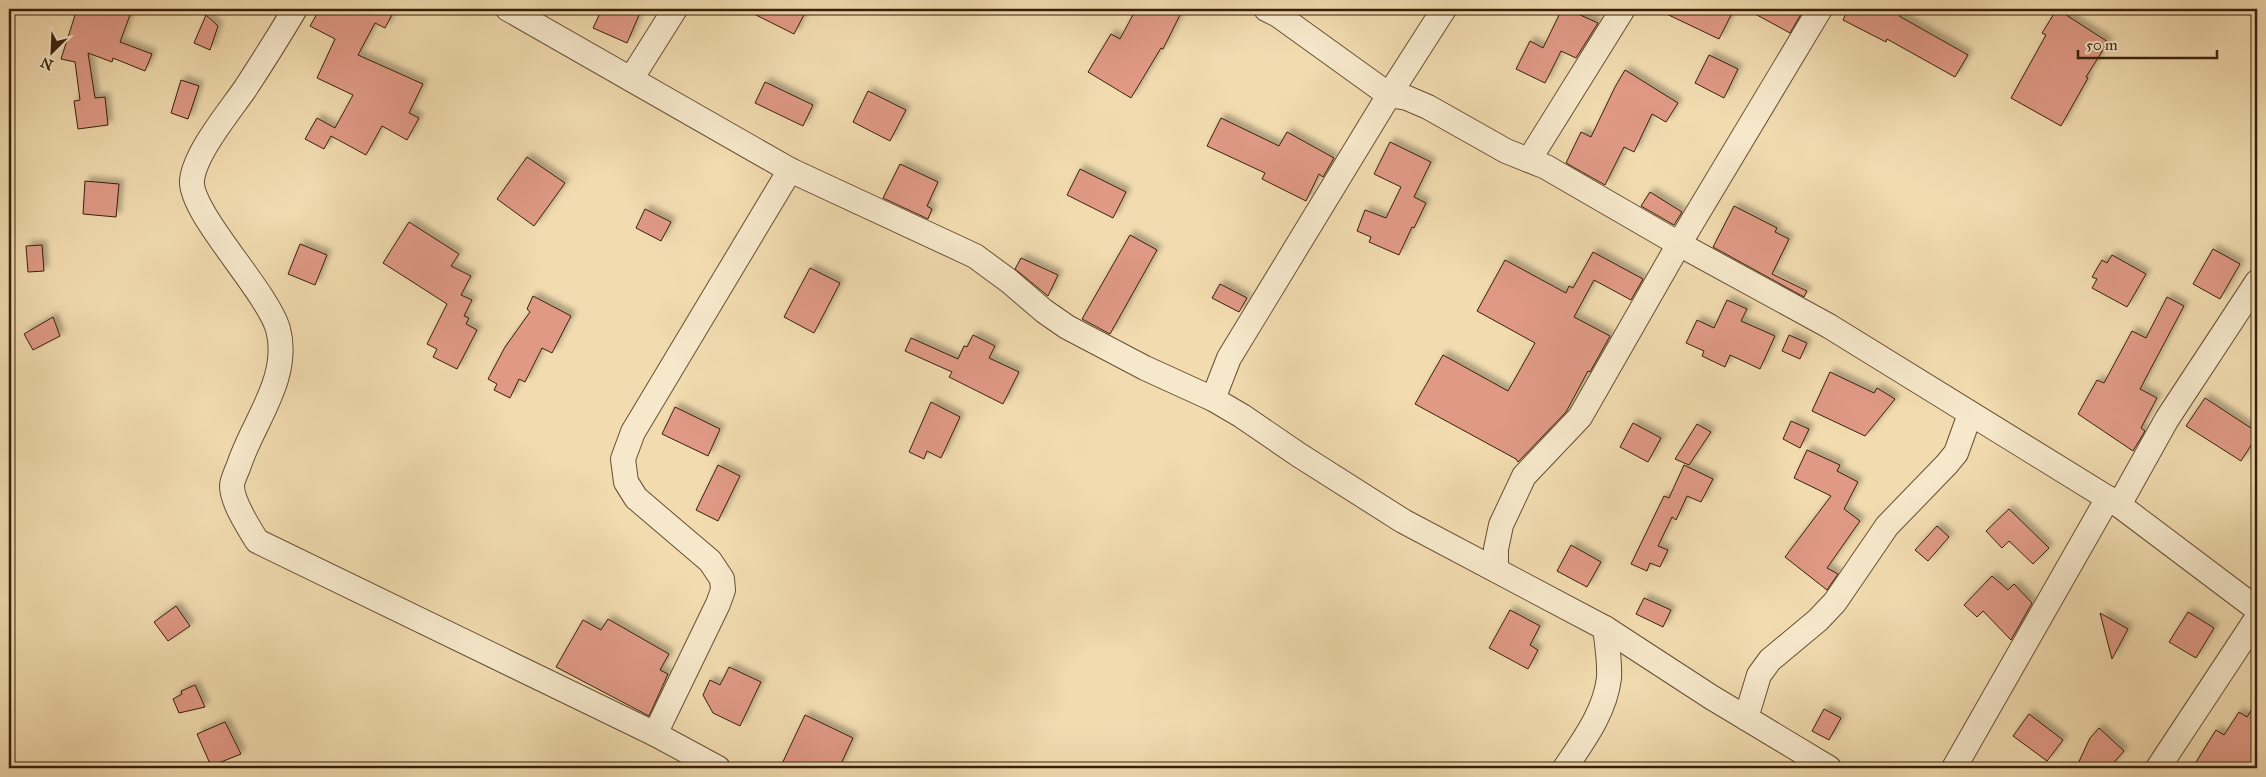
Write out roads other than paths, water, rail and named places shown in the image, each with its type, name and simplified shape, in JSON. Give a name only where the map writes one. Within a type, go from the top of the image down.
[{"type":"street","points":[[295,9],[272,48],[198,158],[192,181],[198,203],[268,308],[278,329],[280,356],[274,388],[246,445],[232,486],[240,514],[257,541],[655,734],[718,768]]},
{"type":"street","points":[[631,79],[675,9]]},
{"type":"street","points":[[1266,9],[1278,15],[1389,95],[1407,98],[1428,107],[1506,152],[1546,167],[1679,244],[1829,326],[2114,502],[2257,609]]},
{"type":"street","points":[[1213,399],[1229,358],[1389,95],[1444,9]]},
{"type":"street","points":[[1529,160],[1622,9]]},
{"type":"street","points":[[1496,570],[1496,549],[1501,526],[1524,476],[1580,417],[1679,244],[1820,9]]},
{"type":"street","points":[[516,11],[790,170],[976,256],[1009,280],[1044,311],[1067,326],[1145,368],[1213,399],[1403,521],[1605,628],[1746,718],[1829,768]]},
{"type":"street","points":[[655,734],[718,604],[723,590],[722,579],[710,562],[636,498],[626,482],[623,459],[633,432],[790,170]]},
{"type":"street","points":[[1954,768],[2114,502],[2257,282]]},
{"type":"street","points":[[1746,718],[1759,675],[1770,660],[1818,620],[1834,602],[1887,526],[1956,453],[1970,414]]},
{"type":"street","points":[[2158,768],[2257,618]]},
{"type":"street","points":[[1565,768],[1591,728],[1602,706],[1609,679],[1605,628]]}]
